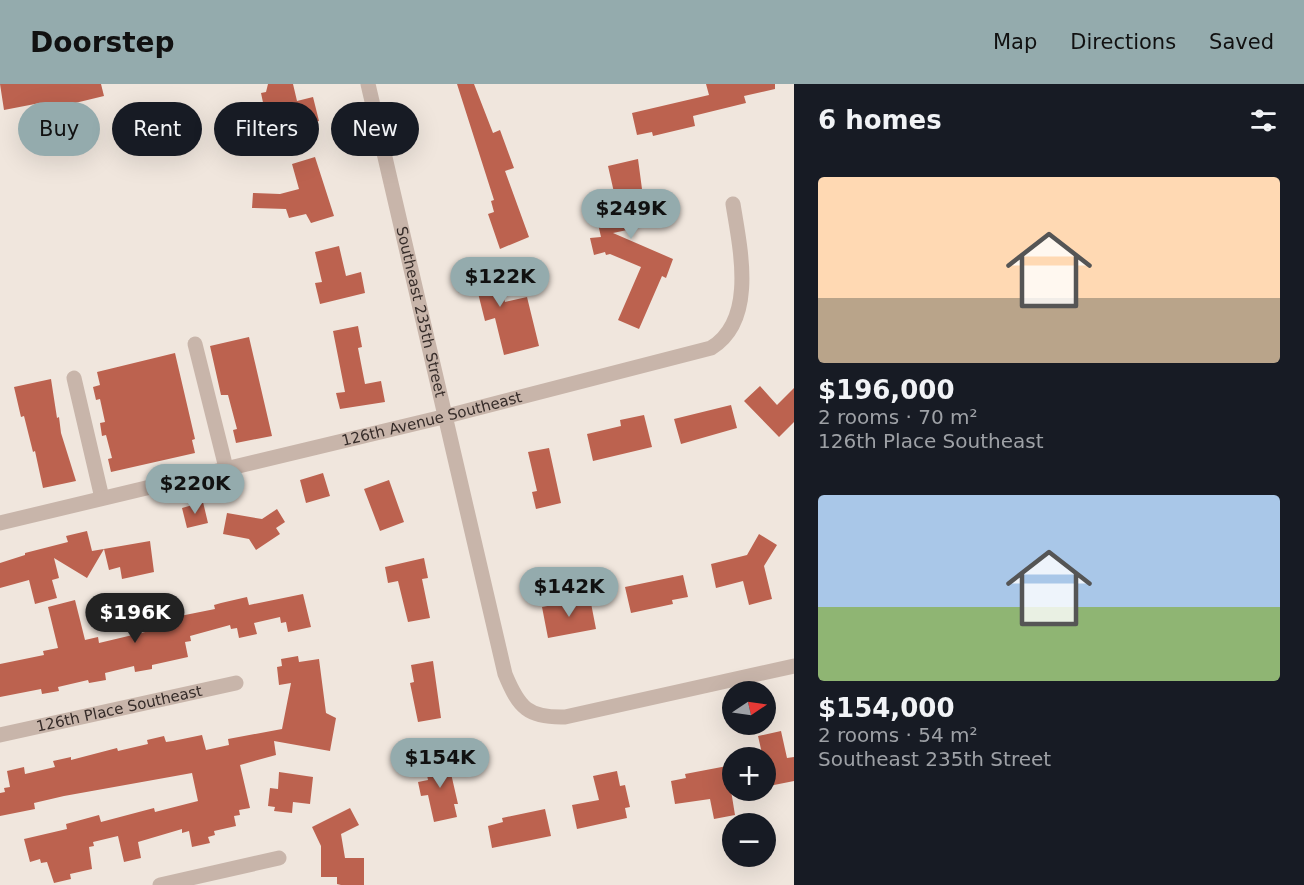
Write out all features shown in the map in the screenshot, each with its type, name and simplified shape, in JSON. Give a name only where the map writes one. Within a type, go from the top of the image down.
[{"type":"street","name":"Southeast 235th Street","points":[[368,84],[447,416],[505,674],[514,697],[527,711],[545,717],[584,715],[794,666]]},
{"type":"street","name":"126th Avenue Southeast","points":[[0,523],[447,416],[700,352],[722,341],[734,319],[742,279],[733,204]]},
{"type":"street","points":[[195,344],[226,468]]},
{"type":"street","points":[[74,378],[102,498]]},
{"type":"street","name":"126th Place Southeast","points":[[0,735],[236,683]]},
{"type":"street","points":[[160,885],[279,858]]},
{"type":"building","points":[[0,84],[101,84],[104,96],[79,102],[18,102],[18,107],[4,110]]},
{"type":"building","points":[[268,84],[293,84],[297,101],[313,97],[314,102],[263,102],[261,93],[266,92]]},
{"type":"building","points":[[457,84],[474,84],[493,133],[500,130],[514,168],[505,171],[529,237],[500,249],[488,214],[494,212],[491,201],[494,200]]},
{"type":"building","points":[[706,84],[775,84],[775,89],[744,96],[746,103],[693,116],[695,126],[653,136],[652,132],[637,135],[632,113],[709,95]]},
{"type":"building","points":[[315,157],[334,216],[311,223],[306,214],[289,218],[286,209],[252,208],[253,193],[280,194],[299,189],[292,164]]},
{"type":"building","points":[[638,159],[644,204],[650,203],[655,224],[613,233],[673,259],[666,278],[662,276],[639,329],[618,320],[641,267],[610,254],[606,255],[605,252],[594,255],[590,238],[601,237],[596,215],[618,210],[608,166]]},
{"type":"building","points":[[339,246],[346,276],[361,272],[365,293],[320,304],[315,283],[322,282],[315,252]]},
{"type":"building","points":[[496,262],[505,302],[527,297],[539,346],[504,355],[495,318],[485,321],[477,289],[459,293],[454,272]]},
{"type":"building","points":[[358,326],[362,347],[358,348],[365,384],[381,381],[385,402],[340,409],[336,393],[345,392],[333,331]]},
{"type":"building","points":[[249,337],[272,436],[236,443],[233,430],[237,429],[228,395],[221,395],[210,346]]},
{"type":"building","points":[[175,353],[195,439],[192,440],[195,453],[111,472],[108,459],[112,458],[106,435],[102,436],[100,423],[105,422],[100,399],[96,400],[93,387],[100,385],[97,372]]},
{"type":"building","points":[[51,379],[57,418],[59,417],[61,433],[76,481],[43,488],[35,451],[33,452],[24,416],[21,417],[14,387]]},
{"type":"building","points":[[760,386],[777,405],[794,388],[794,422],[779,437],[744,401]]},
{"type":"building","points":[[731,405],[737,428],[681,444],[674,419]]},
{"type":"building","points":[[644,415],[652,447],[593,461],[587,434],[621,426],[620,420]]},
{"type":"building","points":[[549,448],[561,503],[536,509],[532,492],[537,491],[528,452]]},
{"type":"building","points":[[323,473],[330,496],[306,503],[300,480]]},
{"type":"building","points":[[389,480],[404,522],[380,531],[364,489]]},
{"type":"building","points":[[203,502],[208,523],[187,528],[182,508]]},
{"type":"building","points":[[277,509],[285,522],[276,528],[280,534],[256,550],[249,539],[223,534],[227,513],[262,519]]},
{"type":"building","points":[[87,531],[92,551],[150,541],[154,572],[122,579],[120,567],[109,570],[104,549],[87,578],[54,558],[59,578],[52,580],[57,598],[35,604],[29,580],[0,588],[0,563],[25,555],[25,553],[68,542],[66,536]]},
{"type":"building","points":[[759,534],[777,545],[764,566],[772,599],[749,605],[743,581],[716,588],[711,564],[747,555]]},
{"type":"building","points":[[424,558],[428,578],[422,579],[430,618],[408,622],[398,581],[388,583],[385,567]]},
{"type":"building","points":[[683,575],[688,597],[672,600],[673,604],[631,613],[625,587]]},
{"type":"building","points":[[303,594],[311,627],[288,632],[286,622],[281,623],[280,617],[254,623],[257,634],[239,638],[237,628],[231,629],[230,625],[190,636],[191,641],[185,642],[188,657],[152,665],[152,669],[135,672],[134,666],[105,673],[106,680],[89,683],[88,680],[58,687],[59,691],[42,694],[41,689],[0,697],[0,664],[44,655],[43,651],[58,648],[48,607],[75,600],[85,640],[98,637],[99,643],[162,628],[160,620],[215,609],[214,605],[221,603],[247,597],[249,605]]},
{"type":"building","points":[[590,598],[596,629],[548,638],[542,607]]},
{"type":"building","points":[[298,656],[299,662],[319,659],[326,713],[336,718],[330,751],[274,741],[276,755],[240,765],[250,808],[239,810],[240,815],[234,816],[236,826],[214,831],[215,835],[208,837],[210,843],[192,847],[189,831],[182,833],[182,829],[138,842],[141,858],[124,862],[118,836],[93,842],[94,846],[89,847],[92,869],[70,874],[71,879],[54,883],[47,862],[41,863],[40,859],[30,862],[24,839],[67,829],[66,824],[99,815],[101,822],[154,808],[155,812],[198,801],[192,773],[64,796],[34,803],[35,809],[0,816],[0,793],[5,792],[4,788],[10,787],[7,771],[24,767],[25,774],[55,767],[53,761],[71,757],[71,760],[117,748],[118,751],[148,744],[147,740],[164,736],[166,742],[202,735],[206,750],[229,745],[228,739],[282,729],[291,683],[279,685],[277,667],[282,666],[281,659]]},
{"type":"building","points":[[433,661],[441,718],[418,722],[410,683],[414,682],[411,665]]},
{"type":"building","points":[[781,731],[787,758],[794,757],[794,781],[776,785],[776,747],[760,747],[758,736],[776,735],[776,732]]},
{"type":"building","points":[[447,756],[458,804],[454,804],[457,817],[434,822],[428,795],[421,796],[418,782],[428,780],[424,760]]},
{"type":"building","points":[[722,767],[722,801],[733,801],[735,813],[722,813],[722,817],[714,819],[710,799],[675,804],[671,781],[686,778],[685,774]]},
{"type":"building","points":[[617,771],[620,786],[625,785],[630,807],[625,808],[627,818],[577,829],[572,805],[599,800],[593,776]]},
{"type":"building","points":[[279,772],[313,777],[310,804],[293,802],[292,813],[274,811],[275,807],[268,806],[270,788],[278,789]]},
{"type":"building","points":[[350,808],[359,825],[341,834],[345,858],[364,858],[364,885],[341,885],[337,884],[337,877],[321,877],[321,846],[312,827]]},
{"type":"building","points":[[545,809],[551,836],[492,848],[488,826],[503,822],[502,818]]}]
